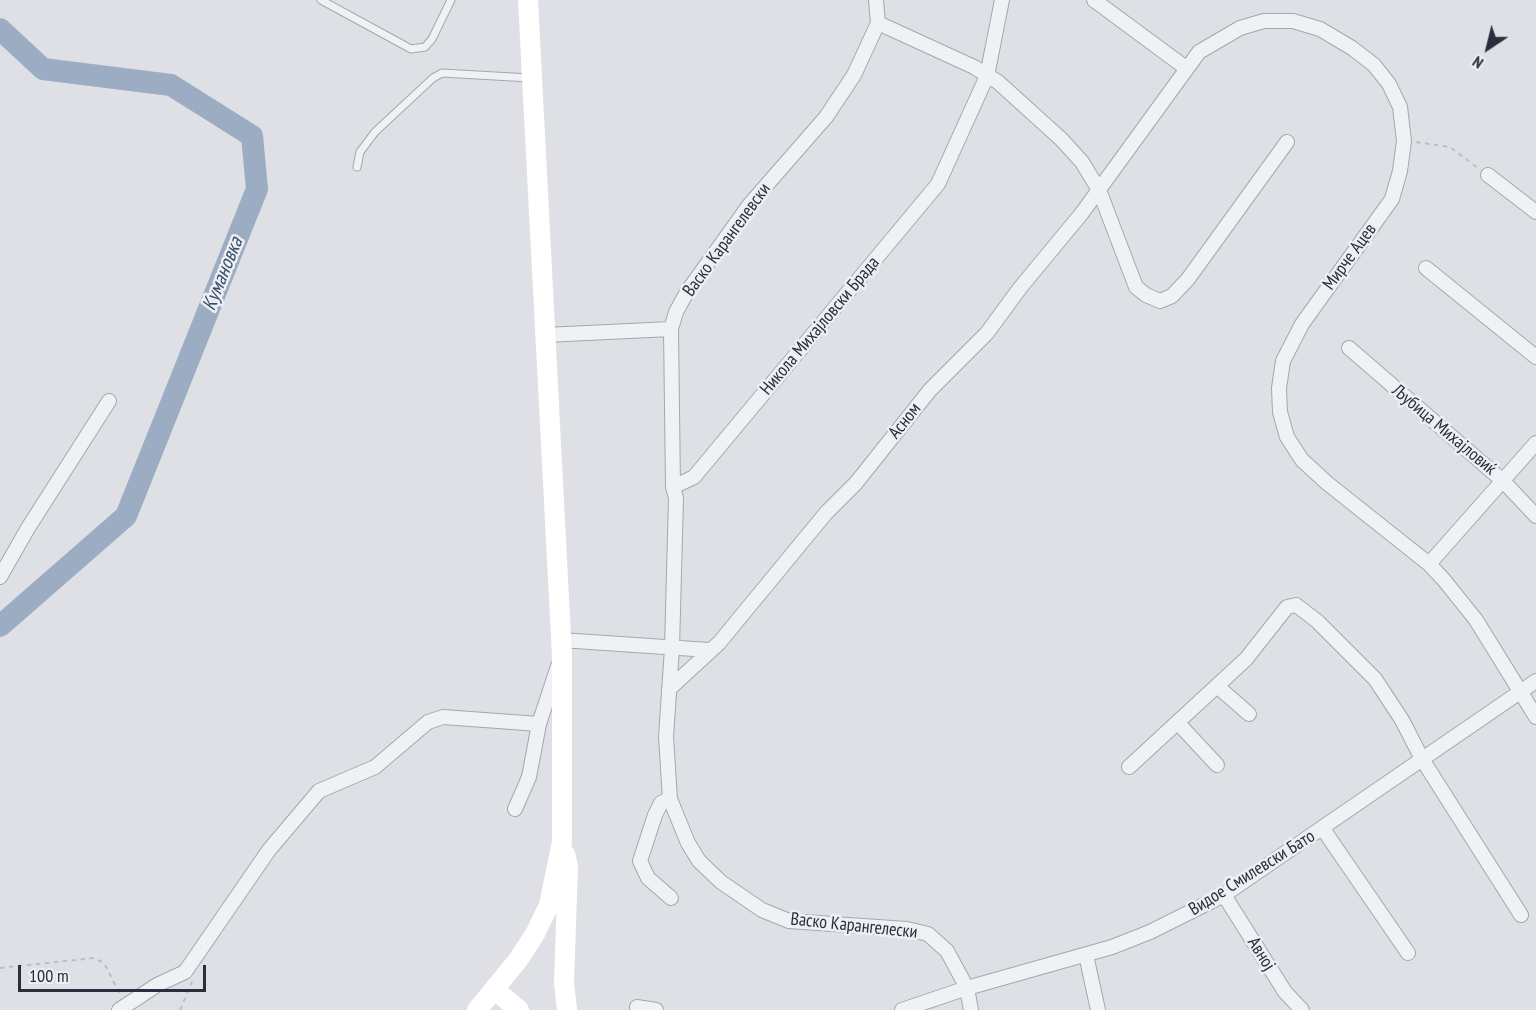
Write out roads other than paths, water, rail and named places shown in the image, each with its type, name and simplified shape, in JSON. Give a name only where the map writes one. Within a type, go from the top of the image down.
[{"type":"main road","points":[[519,1010],[490,1002],[529,943],[549,905],[562,842],[561,648],[528,0]]},
{"type":"main road","points":[[562,842],[568,866],[564,983],[567,1010]]},
{"type":"street","points":[[876,0],[878,23],[987,76],[1036,114],[1061,139],[1082,162],[1099,190],[1136,287],[1146,295],[1160,300],[1172,296],[1188,279],[1287,142]]},
{"type":"street","name":"Никола Михајловски Брада","points":[[673,488],[694,477],[938,184],[987,76],[1002,0]]},
{"type":"street","points":[[1094,0],[1186,68]]},
{"type":"street","name":"Мирче Ацев","points":[[1099,190],[1199,52],[1240,28],[1264,21],[1293,21],[1320,29],[1367,59],[1389,84],[1400,107],[1404,141],[1400,171],[1392,199],[1302,324],[1283,361],[1279,396],[1287,438],[1302,460],[1327,483],[1430,564],[1476,621],[1522,690],[1536,717]]},
{"type":"street","name":"Васко Карангелевски","points":[[673,488],[670,329],[687,292],[750,204],[825,117],[854,75],[878,23]]},
{"type":"street","points":[[1488,175],[1536,212]]},
{"type":"street","name":"Асном","points":[[669,689],[719,643],[826,513],[856,483],[930,390],[987,333],[1099,190]]},
{"type":"street","points":[[1426,268],[1536,357]]},
{"type":"street","points":[[545,335],[670,329]]},
{"type":"street","name":"Љубица Михајловиќ","points":[[1349,348],[1503,481],[1536,516]]},
{"type":"street","points":[[0,577],[27,528],[109,401]]},
{"type":"street","points":[[1430,564],[1536,442]]},
{"type":"street","points":[[672,648],[676,498],[673,488]]},
{"type":"street","points":[[1129,767],[1246,659],[1287,607],[1296,605],[1317,621],[1375,679],[1402,720],[1422,759],[1521,915]]},
{"type":"street","points":[[514,809],[530,777],[539,723],[561,648],[709,650]]},
{"type":"street","name":"Васко Карангелески","points":[[672,648],[666,737],[670,799],[676,820],[699,861],[739,896],[762,910],[789,921],[907,929],[928,934],[947,951],[967,988]]},
{"type":"street","name":"Видое Смилевски Бато","points":[[902,1010],[967,988],[1086,955],[1150,932],[1224,895],[1536,681]]},
{"type":"street","points":[[1217,686],[1249,714]]},
{"type":"street","points":[[122,1007],[185,972],[268,850],[319,791],[375,767],[415,732],[435,719],[462,716],[539,723]]},
{"type":"street","points":[[1178,723],[1217,765]]},
{"type":"street","points":[[670,799],[661,804],[658,809],[640,861],[648,878],[671,898]]},
{"type":"street","points":[[1323,829],[1408,952]]},
{"type":"street","name":"Авној","points":[[1224,895],[1285,992],[1302,1010]]},
{"type":"street","points":[[1086,955],[1098,1010]]},
{"type":"street","points":[[967,988],[971,1010]]},
{"type":"street","points":[[637,1007],[656,1010]]},
{"type":"lane","points":[[321,0],[411,49],[425,47],[432,39],[451,0]]},
{"type":"lane","points":[[357,167],[360,152],[375,132],[433,78],[442,73],[532,78]]},
{"type":"waterway","name":"Кумановка","points":[[0,29],[43,69],[171,85],[252,136],[257,189],[126,516],[0,626]]}]
